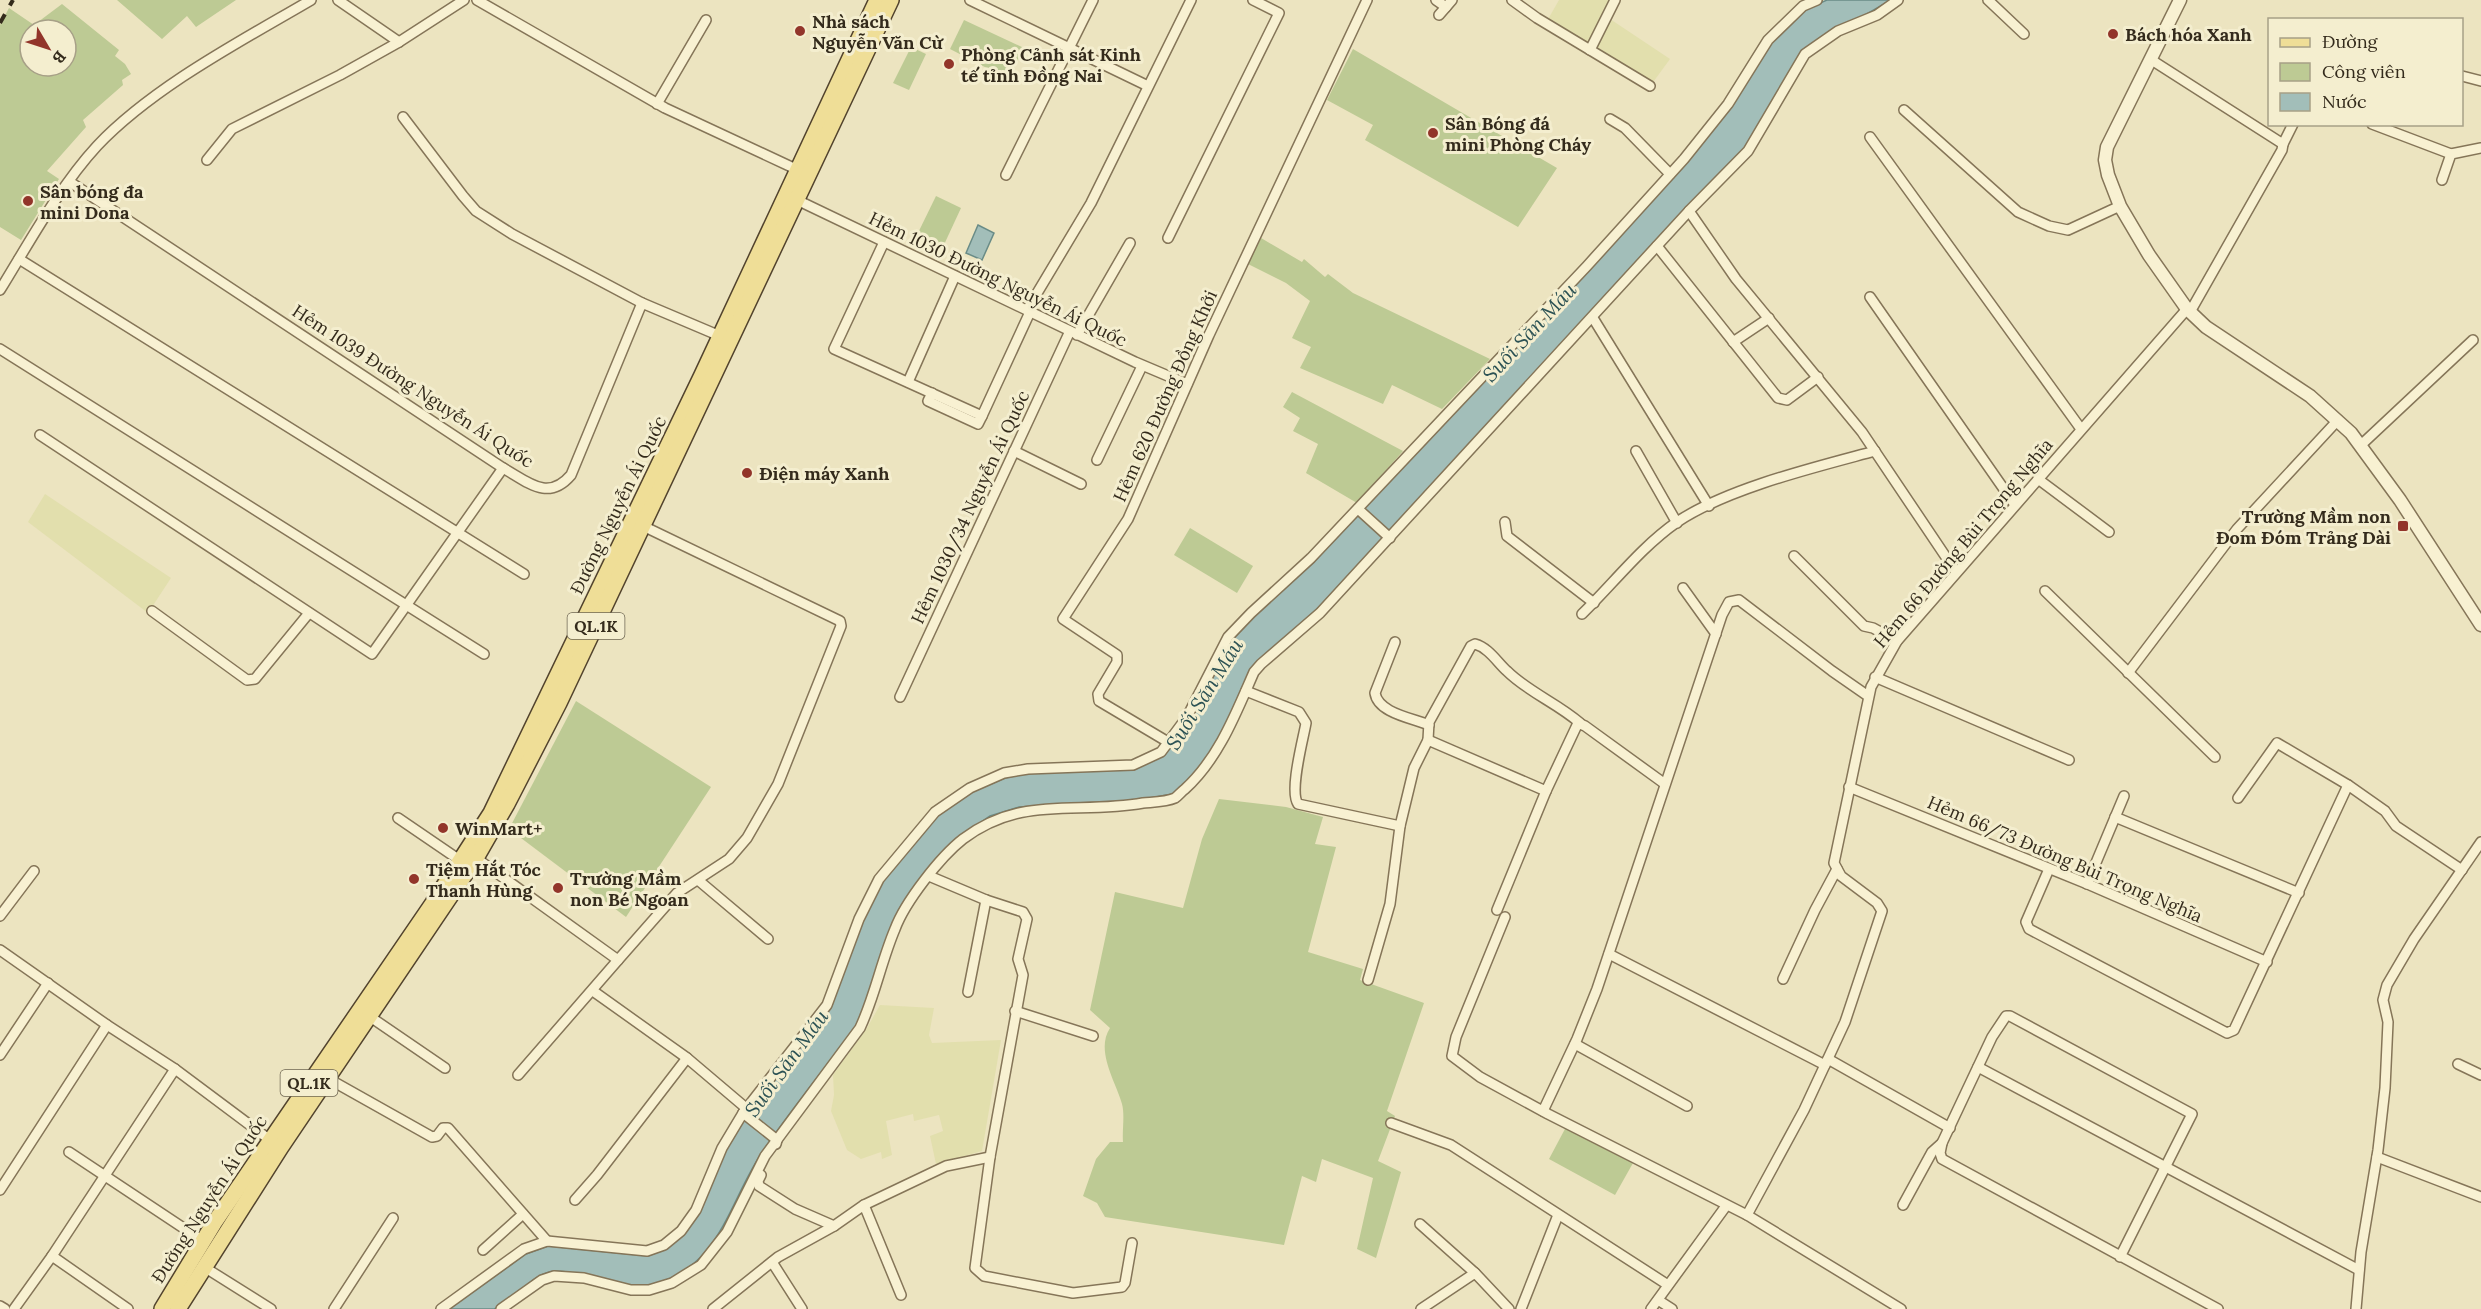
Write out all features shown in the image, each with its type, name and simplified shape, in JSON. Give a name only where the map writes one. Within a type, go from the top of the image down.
[{"type":"main road","name":"Đường Nguyễn Ái Quốc","points":[[818,141],[877,0]]},
{"type":"main road","name":"Đường Nguyễn Ái Quốc","points":[[162,1309],[203,1240],[270,1140],[469,859],[707,377],[818,141],[891,0]]},
{"type":"main road","name":"Đường Nguyễn Ái Quốc","points":[[180,1308],[204,1266],[369,1016],[535,752],[643,526],[707,377],[720,336],[792,198]]},
{"type":"street","points":[[0,290],[70,183],[97,147],[125,121],[168,88],[235,44],[311,0]]},
{"type":"street","points":[[338,0],[399,42]]},
{"type":"street","points":[[207,160],[232,129],[340,75],[399,42],[464,0]]},
{"type":"street","points":[[477,0],[657,104],[803,173]]},
{"type":"street","points":[[970,0],[1148,86]]},
{"type":"street","points":[[1006,175],[1093,0]]},
{"type":"street","points":[[884,242],[834,349],[982,416],[1028,311],[1091,203],[1191,0]]},
{"type":"street","points":[[1168,238],[1279,13],[1253,0]]},
{"type":"street","name":"Hẻm 620 Đường Đồng Khởi","points":[[1168,742],[1099,701],[1098,694],[1117,662],[1117,655],[1063,619],[1128,519],[1187,384],[1367,0]]},
{"type":"street","points":[[1436,0],[1449,3],[1439,15]]},
{"type":"street","points":[[1512,0],[1650,86]]},
{"type":"street","points":[[1590,50],[1615,0]]},
{"type":"street","points":[[441,1309],[524,1249],[547,1241],[647,1251],[664,1245],[681,1231],[696,1210],[722,1148],[745,1111],[826,1005],[859,919],[879,879],[935,812],[970,788],[1004,773],[1028,768],[1133,765],[1161,752],[1187,717],[1228,637],[1311,558],[1587,266],[1670,174],[1728,104],[1768,40],[1803,6],[1817,0]]},
{"type":"street","points":[[501,1309],[542,1280],[554,1276],[584,1278],[631,1290],[649,1290],[672,1283],[701,1265],[727,1232],[765,1156],[860,1028],[904,910],[929,876],[962,840],[991,821],[1020,811],[1131,805],[1175,798],[1199,777],[1224,738],[1260,664],[1320,613],[1689,211],[1748,151],[1805,54],[1838,31],[1877,15],[1898,0]]},
{"type":"street","points":[[1988,0],[2024,34]]},
{"type":"street","points":[[2180,0],[2107,147],[2105,160],[2108,175],[2120,206],[2149,255],[2188,310],[2206,327],[2310,396],[2338,420],[2361,445],[2431,546],[2481,625]]},
{"type":"street","points":[[657,104],[706,20]]},
{"type":"street","points":[[2150,59],[2283,144]]},
{"type":"street","points":[[2463,76],[2481,81]]},
{"type":"street","points":[[1904,110],[2018,212],[2049,226],[2068,230],[2120,206]]},
{"type":"street","points":[[403,117],[476,211],[512,234],[642,303],[720,336]]},
{"type":"street","points":[[1610,119],[1623,126],[1670,174]]},
{"type":"street","name":"Hẻm 66 Đường Bùi Trọng Nghĩa","points":[[1837,869],[1833,856],[1868,696],[1875,677],[1897,641],[2188,310],[2282,150],[2292,126]]},
{"type":"street","points":[[2377,126],[2451,154],[2481,148]]},
{"type":"street","points":[[1870,137],[2081,429]]},
{"type":"street","points":[[2442,180],[2451,154]]},
{"type":"street","name":"Hẻm 1039 Đường Nguyễn Ái Quốc","points":[[70,183],[503,468],[540,488],[554,490],[572,475],[642,303]]},
{"type":"street","name":"Hẻm 1030 Đường Nguyễn Ái Quốc","points":[[792,198],[1142,366],[1187,384]]},
{"type":"street","points":[[1689,211],[1736,279],[1818,377],[1875,452],[1956,572]]},
{"type":"street","name":"Hẻm 1030/34 Nguyễn Ái Quốc","points":[[900,697],[1014,451],[1073,333],[1130,243]]},
{"type":"street","points":[[1657,246],[1782,401],[1787,400],[1818,377]]},
{"type":"street","points":[[19,259],[524,574]]},
{"type":"street","points":[[908,382],[955,276]]},
{"type":"street","points":[[1870,297],[2015,505]]},
{"type":"street","points":[[1593,318],[1709,506]]},
{"type":"street","points":[[1733,342],[1769,318]]},
{"type":"street","points":[[2361,445],[2473,340]]},
{"type":"street","points":[[0,349],[484,654]]},
{"type":"street","points":[[1097,460],[1142,366]]},
{"type":"street","points":[[2128,673],[2237,529],[2338,420]]},
{"type":"street","points":[[40,435],[372,654],[503,468]]},
{"type":"street","points":[[1014,451],[1081,484]]},
{"type":"street","points":[[1636,451],[1677,523]]},
{"type":"street","points":[[1582,614],[1659,537],[1677,523],[1709,506],[1813,468],[1875,452]]},
{"type":"street","points":[[2038,479],[2109,532]]},
{"type":"street","points":[[1358,509],[1390,538]]},
{"type":"street","points":[[1505,522],[1507,536],[1594,603]]},
{"type":"street","points":[[518,1075],[669,901],[729,859],[757,822],[778,784],[841,623],[836,617],[643,526]]},
{"type":"street","points":[[1794,556],[1864,626],[1874,628],[1897,641]]},
{"type":"street","points":[[1683,588],[1716,634]]},
{"type":"street","points":[[2045,591],[2215,757]]},
{"type":"street","points":[[1543,1111],[1575,1044],[1609,954],[1716,634],[1729,602],[1739,600],[1868,696]]},
{"type":"street","points":[[153,611],[248,680],[255,679],[309,613]]},
{"type":"street","points":[[1395,642],[1375,693],[1376,701],[1383,707],[1428,725]]},
{"type":"street","points":[[1368,980],[1390,904],[1400,826],[1414,768],[1428,740],[1428,725],[1471,646],[1475,644],[1487,650],[1518,682],[1564,709],[1665,784]]},
{"type":"street","points":[[1875,677],[2069,760]]},
{"type":"street","points":[[1246,691],[1299,712],[1304,717],[1306,723],[1295,784],[1295,799],[1298,804],[1400,826]]},
{"type":"street","points":[[1497,910],[1546,791],[1580,723]]},
{"type":"street","points":[[1428,740],[1546,791]]},
{"type":"street","points":[[2238,798],[2278,743],[2348,785],[2385,811],[2396,826],[2462,870]]},
{"type":"street","points":[[2049,869],[2026,922],[2029,929],[2227,1033],[2234,1030],[2348,785]]},
{"type":"street","name":"Hẻm 66/73 Đường Bùi Trọng Nghĩa","points":[[1849,787],[2087,884],[2267,962]]},
{"type":"street","points":[[2087,884],[2124,796]]},
{"type":"street","points":[[398,818],[469,859],[618,960]]},
{"type":"street","points":[[2115,818],[2299,892]]},
{"type":"street","points":[[2356,1309],[2359,1269],[2377,1157],[2385,1088],[2388,1022],[2383,1000],[2387,985],[2414,939],[2481,842]]},
{"type":"street","points":[[1783,979],[1815,909],[1837,869]]},
{"type":"street","points":[[1747,1215],[1804,1110],[1845,1022],[1882,911],[1877,903],[1841,876],[1837,869]]},
{"type":"street","points":[[0,916],[34,871]]},
{"type":"street","points":[[929,876],[986,900],[1023,912],[1028,919],[1018,959],[1023,975],[990,1157],[975,1268],[984,1276],[1073,1293],[1122,1287],[1125,1283],[1132,1243]]},
{"type":"street","points":[[698,880],[768,939]]},
{"type":"street","points":[[968,992],[986,900]]},
{"type":"street","points":[[1505,917],[1456,1037],[1452,1056],[1480,1077],[1543,1111],[1747,1215],[1901,1309]]},
{"type":"street","points":[[0,950],[107,1025],[176,1069],[270,1140]]},
{"type":"street","points":[[1609,954],[1827,1062],[1950,1128]]},
{"type":"street","points":[[0,1055],[48,983]]},
{"type":"street","points":[[593,991],[687,1058],[777,1140]]},
{"type":"street","points":[[1015,1011],[1093,1036]]},
{"type":"street","points":[[369,1016],[445,1068]]},
{"type":"street","points":[[2120,1257],[2192,1117],[2190,1113],[2010,1016],[2002,1020],[1978,1067],[1942,1143],[1940,1154],[1942,1159],[2120,1257],[2218,1309]]},
{"type":"street","points":[[0,1190],[107,1025]]},
{"type":"street","points":[[1575,1044],[1688,1106]]},
{"type":"street","points":[[575,1200],[687,1058]]},
{"type":"street","points":[[2458,1064],[2481,1075]]},
{"type":"street","points":[[1978,1067],[2359,1269]]},
{"type":"street","points":[[14,1309],[52,1256],[176,1069]]},
{"type":"street","points":[[327,1078],[432,1137],[437,1136],[443,1128],[448,1128],[547,1241]]},
{"type":"street","points":[[1391,1123],[1451,1145],[1668,1286]]},
{"type":"street","points":[[777,1140],[773,1153],[758,1181],[759,1186],[795,1209],[834,1226]]},
{"type":"street","points":[[1904,1205],[1932,1152],[1942,1143]]},
{"type":"street","points":[[69,1152],[203,1240]]},
{"type":"street","points":[[713,1309],[772,1262],[834,1226],[864,1204],[946,1166],[990,1157]]},
{"type":"street","points":[[2377,1157],[2481,1197]]},
{"type":"street","points":[[864,1204],[901,1295]]},
{"type":"street","points":[[1652,1309],[1726,1206]]},
{"type":"street","points":[[483,1250],[523,1214]]},
{"type":"street","points":[[1521,1309],[1558,1215]]},
{"type":"street","points":[[334,1309],[393,1218]]},
{"type":"street","points":[[1420,1224],[1475,1273],[1509,1309]]},
{"type":"street","points":[[52,1256],[128,1309]]},
{"type":"street","points":[[772,1262],[802,1309]]},
{"type":"street","points":[[204,1266],[271,1309]]},
{"type":"street","points":[[1421,1309],[1475,1273]]},
{"type":"street","points":[[1658,1300],[1672,1309]]},
{"type":"street","points":[[0,1306],[5,1309]]},
{"type":"shaded area","points":[[1559,0],[1611,0],[1588,46],[1547,21]]},
{"type":"shaded area","points":[[1610,19],[1670,59],[1651,85],[1594,51]]},
{"type":"shaded area","points":[[45,494],[171,578],[148,613],[28,522]]},
{"type":"shaded area","points":[[880,1005],[934,1008],[929,1035],[932,1043],[1001,1040],[982,1151],[936,1164],[930,1136],[943,1131],[939,1115],[914,1121],[913,1114],[886,1121],[892,1155],[882,1159],[881,1152],[861,1159],[847,1150],[831,1111],[834,1095],[833,1075],[867,1028]]},
{"type":"green space","points":[[117,0],[236,0],[196,27],[187,16],[162,39]]},
{"type":"green space","points":[[62,4],[119,50],[115,56],[125,64],[131,74],[122,80],[123,85],[83,120],[86,127],[47,171],[59,179],[21,240],[0,227],[0,25],[9,8],[24,18],[18,18],[18,78],[78,78],[78,18],[43,18]]},
{"type":"green space","points":[[964,20],[1024,48],[1008,79],[950,49]]},
{"type":"green space","points":[[911,47],[926,54],[909,90],[893,83]]},
{"type":"green space","name":"Sân Bóng đá mini Phòng Cháy","points":[[1353,49],[1557,168],[1518,227],[1365,140],[1373,125],[1327,100]]},
{"type":"green space","points":[[936,196],[961,208],[942,249],[916,237]]},
{"type":"green space","points":[[1261,238],[1302,262],[1304,259],[1325,277],[1328,274],[1353,293],[1490,359],[1442,409],[1392,385],[1383,404],[1300,368],[1311,347],[1292,338],[1310,301],[1286,283],[1248,264]]},
{"type":"green space","points":[[1292,392],[1403,451],[1357,503],[1306,473],[1318,444],[1293,431],[1300,418],[1283,407]]},
{"type":"green space","points":[[1190,528],[1253,566],[1237,593],[1174,555]]},
{"type":"green space","points":[[576,701],[711,787],[626,917],[509,829]]},
{"type":"green space","points":[[1219,799],[1286,807],[1323,817],[1315,844],[1336,847],[1308,952],[1363,969],[1360,980],[1424,1003],[1387,1111],[1395,1116],[1378,1161],[1401,1172],[1376,1258],[1357,1249],[1373,1178],[1322,1159],[1316,1182],[1302,1176],[1284,1245],[1105,1217],[1097,1203],[1083,1196],[1096,1159],[1110,1142],[1123,1142],[1122,1104],[1106,1056],[1106,1037],[1110,1028],[1090,1010],[1115,892],[1183,908],[1202,839]]},
{"type":"green space","points":[[1566,1127],[1633,1163],[1615,1195],[1549,1159]]},
{"type":"water","name":"Suối Săn Máu","points":[[1827,0],[1891,0],[1802,51],[1745,148],[1319,607],[1250,670],[1221,735],[1196,774],[1173,794],[1131,801],[1019,807],[990,816],[959,837],[926,873],[900,908],[890,929],[856,1027],[763,1151],[720,1231],[708,1249],[693,1264],[674,1277],[639,1286],[615,1284],[580,1274],[556,1271],[539,1276],[494,1309],[449,1309],[526,1254],[548,1246],[648,1256],[666,1249],[684,1234],[700,1212],[726,1149],[744,1120],[830,1008],[862,921],[882,882],[938,815],[972,792],[1005,778],[1029,773],[1135,769],[1163,756],[1232,640],[1254,616],[1314,562],[1732,106],[1771,42],[1806,9]]},
{"type":"water","points":[[978,225],[994,233],[982,260],[966,253]]},
{"type":"railway","points":[[0,23],[13,0]]},
{"type":"place","name":"Nhà sách Nguyễn Văn Cừ","points":[[800,31]]},
{"type":"place","name":"Bách hóa Xanh","points":[[2113,34]]},
{"type":"place","name":"Phòng Cảnh sát Kinh tế tỉnh Đồng Nai","points":[[949,64]]},
{"type":"place","name":"Sân Bóng đá mini Phòng Cháy","points":[[1433,133]]},
{"type":"place","name":"Sân bóng đa mini Dona","points":[[28,201]]},
{"type":"place","name":"Điện máy Xanh","points":[[747,473]]},
{"type":"place","name":"Trường Mầm non Đom Đóm Trảng Dài","points":[[2403,526]]},
{"type":"place","name":"WinMart+","points":[[443,828]]},
{"type":"place","name":"Tiệm Hắt Tóc Thanh Hùng","points":[[414,879]]},
{"type":"place","name":"Trường Mầm non Bé Ngoan","points":[[558,888]]}]
